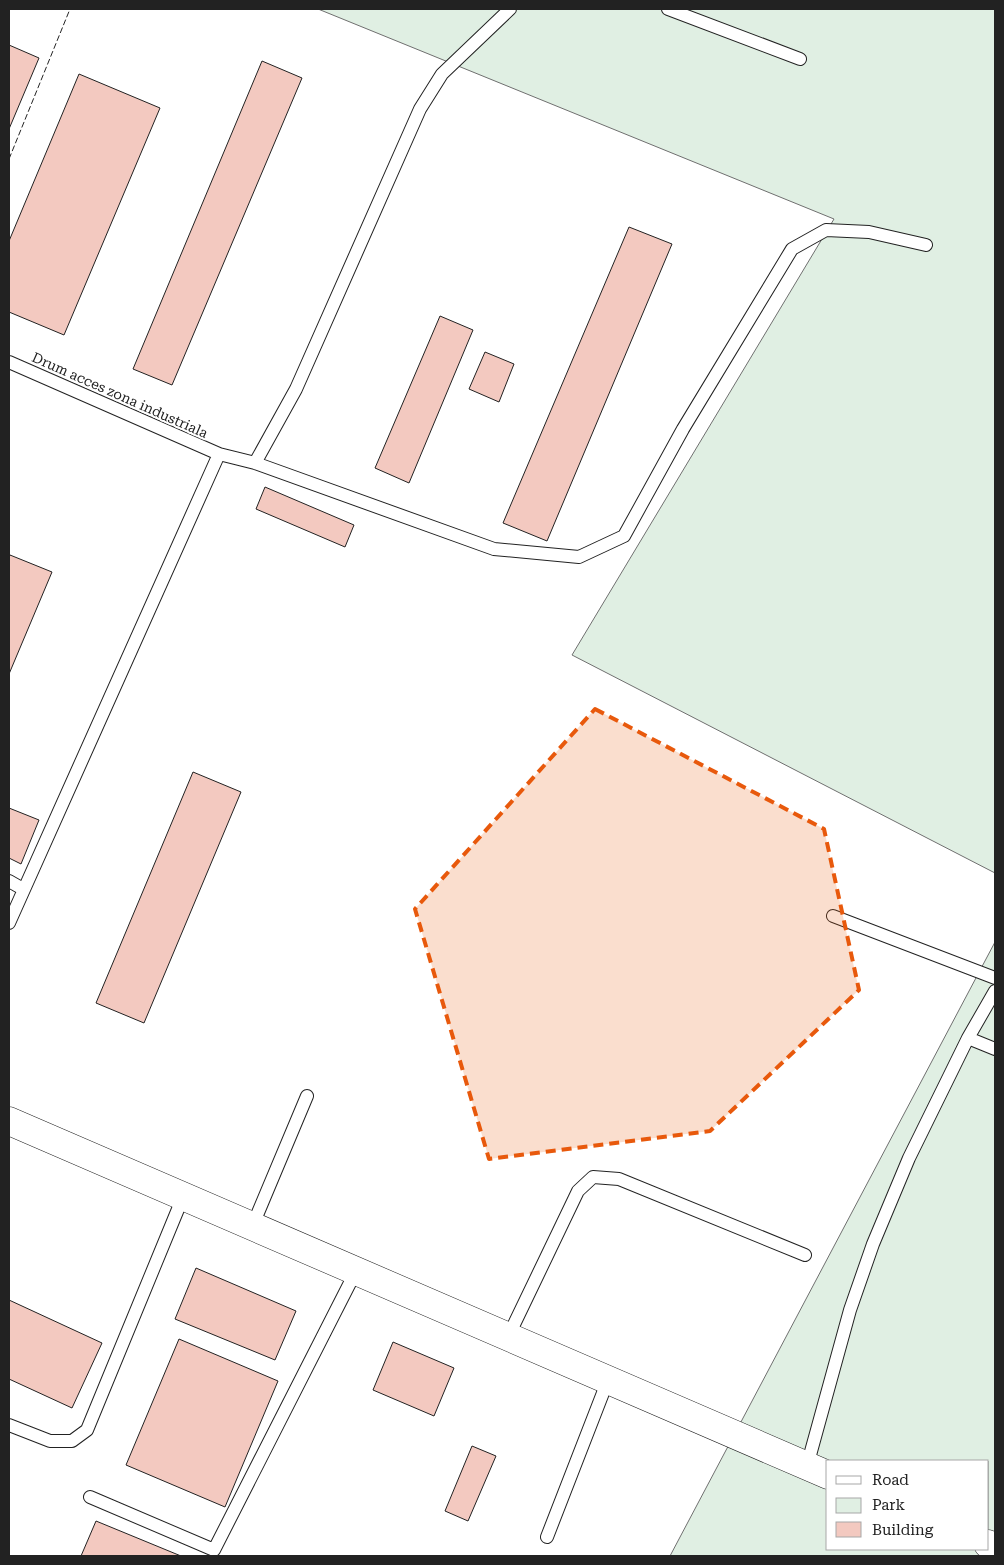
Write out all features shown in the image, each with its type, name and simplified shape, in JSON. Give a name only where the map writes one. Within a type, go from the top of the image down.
[{"type":"main road","points":[[9,1121],[817,1470]]},
{"type":"lane","points":[[255,463],[296,389],[420,109],[442,74],[510,9]]},
{"type":"lane","points":[[668,9],[800,59]]},
{"type":"lane","name":"Drum acces zona industriala","points":[[9,362],[219,454],[255,463],[494,549],[580,557],[624,536],[683,429],[792,249],[826,230],[869,232],[926,245]]},
{"type":"lane","points":[[9,923],[219,454]]},
{"type":"lane","points":[[9,881],[23,889]]},
{"type":"lane","points":[[833,916],[995,978]]},
{"type":"lane","points":[[817,1470],[850,1310],[873,1244],[909,1158],[968,1038],[995,990]]},
{"type":"lane","points":[[968,1038],[995,1049]]},
{"type":"lane","points":[[252,1226],[307,1096]]},
{"type":"lane","points":[[508,1337],[578,1191],[593,1177],[619,1179],[805,1255]]},
{"type":"lane","points":[[9,1425],[50,1441],[72,1441],[87,1430],[183,1197]]},
{"type":"lane","points":[[90,1497],[214,1550],[356,1271]]},
{"type":"lane","points":[[547,1537],[608,1380]]},
{"type":"highlighted area","points":[[595,709],[824,829],[859,990],[710,1131],[489,1159],[415,909]]},
{"type":"green space","points":[[318,9],[995,9],[995,873],[572,655],[834,219]]},
{"type":"green space","points":[[995,942],[995,1556],[670,1556]]},
{"type":"building","points":[[9,45],[39,58],[9,129]]},
{"type":"building","points":[[262,61],[302,78],[172,385],[133,369]]},
{"type":"building","points":[[79,74],[160,108],[64,335],[9,312],[9,241]]},
{"type":"building","points":[[629,227],[672,244],[547,541],[503,523]]},
{"type":"building","points":[[440,316],[473,330],[409,483],[375,468]]},
{"type":"building","points":[[485,352],[514,364],[499,402],[469,389]]},
{"type":"building","points":[[265,487],[354,525],[345,547],[256,509]]},
{"type":"building","points":[[10,555],[52,572],[9,674],[9,558]]},
{"type":"building","points":[[193,772],[241,792],[144,1023],[96,1003]]},
{"type":"building","points":[[9,808],[39,820],[21,864],[9,858]]},
{"type":"building","points":[[196,1268],[296,1311],[275,1360],[175,1319]]},
{"type":"building","points":[[9,1300],[102,1343],[72,1408],[9,1379]]},
{"type":"building","points":[[179,1339],[278,1381],[225,1507],[126,1465]]},
{"type":"building","points":[[393,1342],[454,1368],[434,1416],[373,1390]]},
{"type":"building","points":[[472,1446],[496,1456],[468,1521],[445,1511]]},
{"type":"building","points":[[96,1521],[181,1556],[81,1556]]},
{"type":"fence","points":[[9,159],[70,9]]}]
